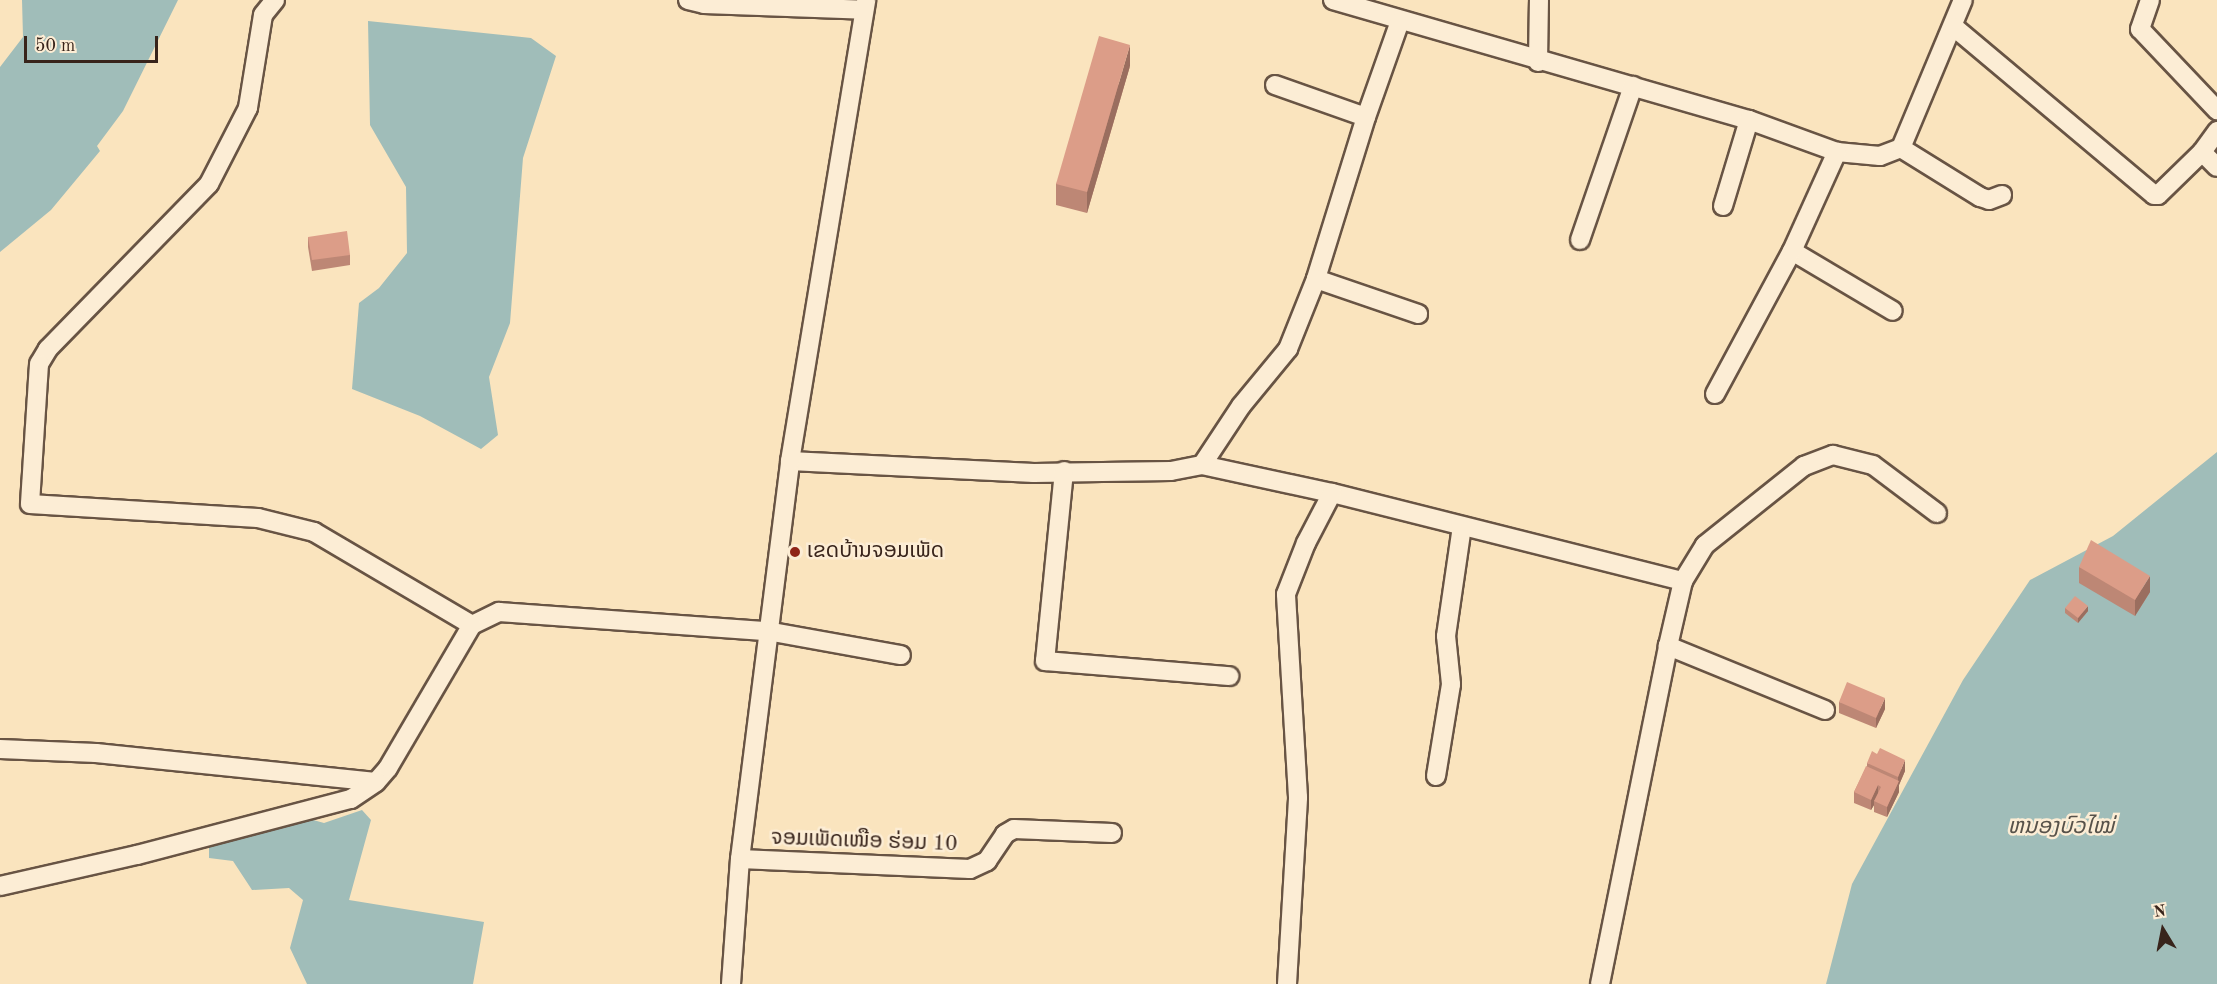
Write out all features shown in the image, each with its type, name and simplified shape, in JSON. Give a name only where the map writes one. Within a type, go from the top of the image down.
[{"type":"street","points":[[275,0],[263,15],[248,108],[209,184],[48,349],[39,364],[30,504],[258,518],[314,532],[472,625]]},
{"type":"street","points":[[688,0],[704,4],[865,5],[790,461],[740,859],[731,984]]},
{"type":"street","points":[[1334,0],[1538,62],[1633,86],[1749,120],[1837,152],[1880,156],[1901,148],[1954,27],[1963,0]]},
{"type":"street","points":[[1538,62],[1539,0]]},
{"type":"street","points":[[2150,0],[2140,26],[2142,32],[2217,110]]},
{"type":"street","points":[[1202,465],[1241,406],[1288,349],[1316,279],[1366,117],[1400,21]]},
{"type":"street","points":[[1954,27],[2154,195],[2158,195],[2202,152],[2217,131]]},
{"type":"street","points":[[1275,85],[1366,117]]},
{"type":"street","points":[[1580,240],[1633,86]]},
{"type":"street","points":[[1724,206],[1749,120]]},
{"type":"street","points":[[1901,148],[1980,197],[1989,200],[2002,195]]},
{"type":"street","points":[[1715,394],[1792,251],[1837,152]]},
{"type":"street","points":[[2202,152],[2217,167]]},
{"type":"street","points":[[1792,251],[1893,311]]},
{"type":"street","points":[[1316,279],[1418,314]]},
{"type":"street","points":[[1600,984],[1683,581],[1705,545],[1804,466],[1833,455],[1873,465],[1937,513]]},
{"type":"street","points":[[790,461],[1034,473],[1171,471],[1202,465],[1332,493],[1683,581]]},
{"type":"street","points":[[1064,471],[1045,661],[1229,676]]},
{"type":"street","points":[[1287,984],[1298,797],[1286,594],[1306,543],[1332,493]]},
{"type":"street","points":[[1436,776],[1451,684],[1446,636],[1462,526]]},
{"type":"street","points":[[0,886],[137,855],[351,799],[376,782],[472,625],[499,612],[767,631],[901,656]]},
{"type":"street","points":[[1668,646],[1825,710]]},
{"type":"street","points":[[0,749],[96,753],[376,782]]},
{"type":"street","name":"ຈອມເພັດເໜືອ ຮ່ອມ 10","points":[[740,859],[970,869],[987,861],[1005,834],[1014,829],[1112,833]]},
{"type":"water","points":[[22,0],[178,0],[123,111],[97,146],[100,151],[51,210],[0,252],[0,67],[23,37]]},
{"type":"water","points":[[368,21],[531,38],[556,56],[523,158],[510,323],[489,377],[498,435],[481,449],[420,416],[352,389],[359,303],[379,288],[407,253],[406,187],[370,125]]},
{"type":"water","name":"ຫນອງບົວໄໝ່","points":[[2217,452],[2217,984],[1826,984],[1852,884],[1963,680],[2030,580],[2113,536]]},
{"type":"water","points":[[362,810],[371,820],[349,900],[484,922],[473,984],[307,984],[290,948],[303,900],[289,888],[252,890],[233,861],[209,858],[209,834],[299,816],[324,823]]},
{"type":"building","points":[[1099,36],[1130,45],[1087,192],[1056,184]]},
{"type":"building","points":[[347,231],[350,255],[312,260],[308,237]]},
{"type":"building","points":[[2091,540],[2150,576],[2135,600],[2079,567]]},
{"type":"building","points":[[2075,596],[2088,606],[2078,618],[2065,608]]},
{"type":"building","points":[[1847,682],[1885,698],[1876,718],[1839,702]]},
{"type":"building","points":[[1880,748],[1905,760],[1898,777],[1867,763],[1872,751],[1877,754]]},
{"type":"building","points":[[1866,766],[1899,781],[1887,807],[1874,801],[1881,787],[1878,785],[1871,800],[1854,792]]},
{"type":"place","name":"ເຂດບ້ານຈອມເພັດ","points":[[795,552]]}]
